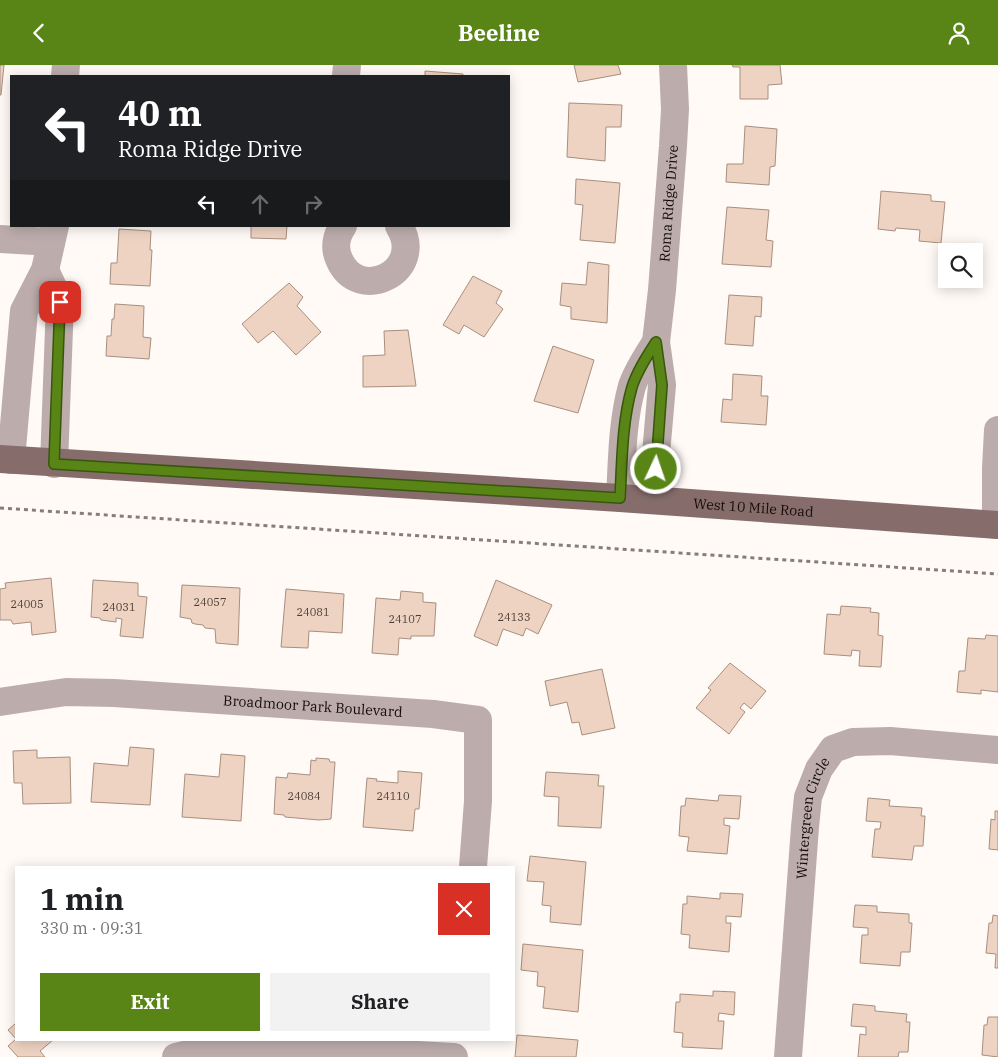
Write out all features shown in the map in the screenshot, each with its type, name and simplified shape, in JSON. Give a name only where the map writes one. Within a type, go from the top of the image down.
[{"type":"main road","name":"West 10 Mile Road","points":[[6,460],[654,500],[997,525]]},
{"type":"street","name":"Roma Ridge Drive","points":[[654,500],[662,385],[656,342],[674,137],[675,109],[672,65]]},
{"type":"street","points":[[342,227],[336,243],[337,254],[342,265],[350,274],[360,279],[372,281],[383,279],[393,273],[400,265],[405,255],[406,244],[400,227]]},
{"type":"street","points":[[0,239],[53,234],[46,270],[24,311],[6,460]]},
{"type":"street","points":[[46,270],[60,302],[54,464]]},
{"type":"street","name":"Roma Ridge Drive","points":[[620,498],[626,416],[633,385],[656,342]]},
{"type":"street","points":[[997,525],[996,468],[998,430]]},
{"type":"street","name":"Broadmoor Park Boulevard","points":[[0,702],[66,692],[114,693],[434,714],[478,720],[478,801],[473,866]]},
{"type":"street","name":"Wintergreen Circle","points":[[788,1057],[808,797],[819,769],[833,749],[853,742],[890,741],[998,750]]},
{"type":"street","points":[[460,1057],[461,1041]]},
{"type":"street","points":[[176,1057],[223,1046],[454,1057]]},
{"type":"path","points":[[0,507],[998,575]]},
{"type":"building","points":[[0,65],[4,65],[1,95],[0,95]]},
{"type":"building","points":[[574,65],[618,65],[621,74],[578,82]]},
{"type":"building","points":[[732,65],[780,65],[782,84],[768,85],[768,99],[740,99],[740,67],[733,67]]},
{"type":"building","points":[[425,71],[463,74],[463,75],[425,75]]},
{"type":"building","points":[[569,103],[622,105],[621,127],[606,127],[605,161],[567,157]]},
{"type":"building","points":[[745,126],[777,129],[775,166],[770,167],[769,185],[726,182],[727,164],[743,164]]},
{"type":"building","points":[[576,179],[620,183],[615,243],[580,240],[583,205],[575,204]]},
{"type":"building","points":[[881,191],[931,195],[931,201],[945,202],[941,243],[919,241],[920,230],[896,228],[895,231],[878,229]]},
{"type":"building","points":[[727,207],[769,210],[766,240],[773,241],[771,267],[722,264]]},
{"type":"building","points":[[251,227],[287,227],[286,239],[251,238]]},
{"type":"building","points":[[119,229],[151,231],[150,286],[110,284],[111,263],[117,263]]},
{"type":"building","points":[[588,262],[609,265],[607,323],[571,319],[571,307],[560,305],[562,283],[586,285]]},
{"type":"building","points":[[473,276],[502,291],[496,303],[503,309],[484,337],[464,325],[459,334],[443,325]]},
{"type":"building","points":[[289,283],[303,297],[297,306],[321,332],[296,355],[273,331],[258,343],[242,324]]},
{"type":"building","points":[[729,295],[762,297],[761,317],[755,316],[753,346],[725,344]]},
{"type":"building","points":[[115,304],[144,306],[143,337],[151,338],[149,359],[106,356],[107,336],[111,336]]},
{"type":"building","points":[[408,330],[416,386],[363,387],[363,356],[385,355],[384,331]]},
{"type":"building","points":[[553,346],[594,360],[578,413],[534,401]]},
{"type":"building","points":[[733,374],[762,376],[761,396],[768,396],[766,425],[721,422],[723,399],[732,400]]},
{"type":"building","points":[[51,578],[56,632],[32,635],[31,622],[13,624],[11,620],[0,620],[0,589],[6,588],[5,583]]},
{"type":"building","points":[[93,580],[138,583],[138,596],[147,597],[143,638],[120,636],[122,619],[116,618],[116,622],[91,617]]},
{"type":"building","points":[[496,580],[552,605],[538,634],[526,628],[523,636],[503,629],[497,646],[474,636]]},
{"type":"building","points":[[182,585],[240,588],[238,645],[216,643],[215,629],[205,628],[203,625],[192,623],[191,619],[180,617]]},
{"type":"building","points":[[286,589],[344,594],[342,633],[309,631],[308,648],[281,647]]},
{"type":"building","points":[[401,591],[423,593],[423,602],[436,603],[434,636],[411,636],[411,639],[399,638],[398,655],[372,653],[376,598],[400,600]]},
{"type":"building","points":[[841,606],[871,608],[870,612],[879,613],[878,635],[883,636],[881,667],[859,666],[860,651],[852,650],[851,656],[824,654],[827,614],[840,615]]},
{"type":"building","points":[[986,635],[998,636],[998,692],[981,690],[981,694],[957,692],[959,671],[965,671],[968,638],[985,639]]},
{"type":"building","points":[[730,663],[766,691],[751,709],[744,703],[740,708],[745,712],[729,734],[696,708],[711,690],[708,688]]},
{"type":"building","points":[[602,669],[615,728],[582,735],[579,722],[572,723],[567,702],[550,706],[545,681]]},
{"type":"building","points":[[130,747],[154,749],[150,805],[91,802],[94,763],[128,766]]},
{"type":"building","points":[[37,750],[37,758],[70,757],[71,803],[23,804],[22,783],[14,783],[13,751]]},
{"type":"building","points":[[221,754],[245,756],[241,821],[182,817],[185,774],[219,777]]},
{"type":"building","points":[[316,758],[329,759],[330,762],[335,762],[331,819],[319,820],[285,817],[284,815],[274,814],[276,777],[287,778],[288,773],[310,775],[311,760],[316,761]]},
{"type":"building","points":[[398,771],[422,773],[419,809],[415,809],[413,831],[363,827],[367,778],[377,779],[376,781],[398,783]]},
{"type":"building","points":[[546,772],[599,775],[598,786],[604,786],[601,828],[558,826],[559,797],[544,796]]},
{"type":"building","points":[[719,795],[741,796],[739,819],[724,818],[724,825],[730,826],[727,854],[687,851],[689,837],[679,836],[681,806],[685,806],[686,798],[718,801]]},
{"type":"building","points":[[868,798],[890,800],[889,806],[922,808],[921,816],[925,816],[923,846],[914,846],[912,860],[872,857],[875,829],[880,829],[881,822],[866,821]]},
{"type":"building","points":[[995,811],[998,811],[998,850],[989,849],[991,819],[995,820]]},
{"type":"building","points":[[530,856],[586,862],[581,925],[550,922],[551,906],[542,905],[544,882],[527,881]]},
{"type":"building","points":[[720,893],[743,894],[741,917],[726,916],[726,923],[731,923],[729,952],[689,948],[690,935],[681,934],[683,904],[687,904],[687,896],[720,899]]},
{"type":"building","points":[[855,905],[877,906],[877,912],[909,914],[909,923],[912,923],[910,952],[901,952],[900,966],[860,963],[862,935],[868,935],[868,928],[853,927]]},
{"type":"building","points":[[993,915],[998,916],[998,968],[995,968],[996,954],[986,953],[989,923],[992,923]]},
{"type":"building","points":[[523,944],[583,950],[578,1012],[543,1008],[545,987],[537,986],[538,972],[521,970]]},
{"type":"building","points":[[713,991],[735,992],[734,1015],[719,1013],[718,1021],[724,1021],[722,1049],[682,1047],[683,1033],[674,1032],[676,1002],[680,1002],[680,994],[713,996]]},
{"type":"building","points":[[853,1004],[875,1006],[875,1011],[907,1014],[906,1022],[910,1022],[908,1052],[899,1052],[898,1057],[858,1057],[860,1034],[866,1035],[866,1027],[851,1026]]},
{"type":"building","points":[[988,1017],[998,1017],[998,1057],[982,1055],[984,1025],[987,1025]]},
{"type":"building","points":[[15,1024],[15,1038],[8,1030]]},
{"type":"building","points":[[517,1035],[578,1040],[576,1057],[515,1057]]},
{"type":"building","points":[[15,1040],[52,1041],[40,1051],[45,1057],[18,1057],[8,1046]]},
{"type":"route","points":[[60,302],[54,464],[620,498],[626,416],[633,385],[656,342],[662,385],[656,469]]}]
